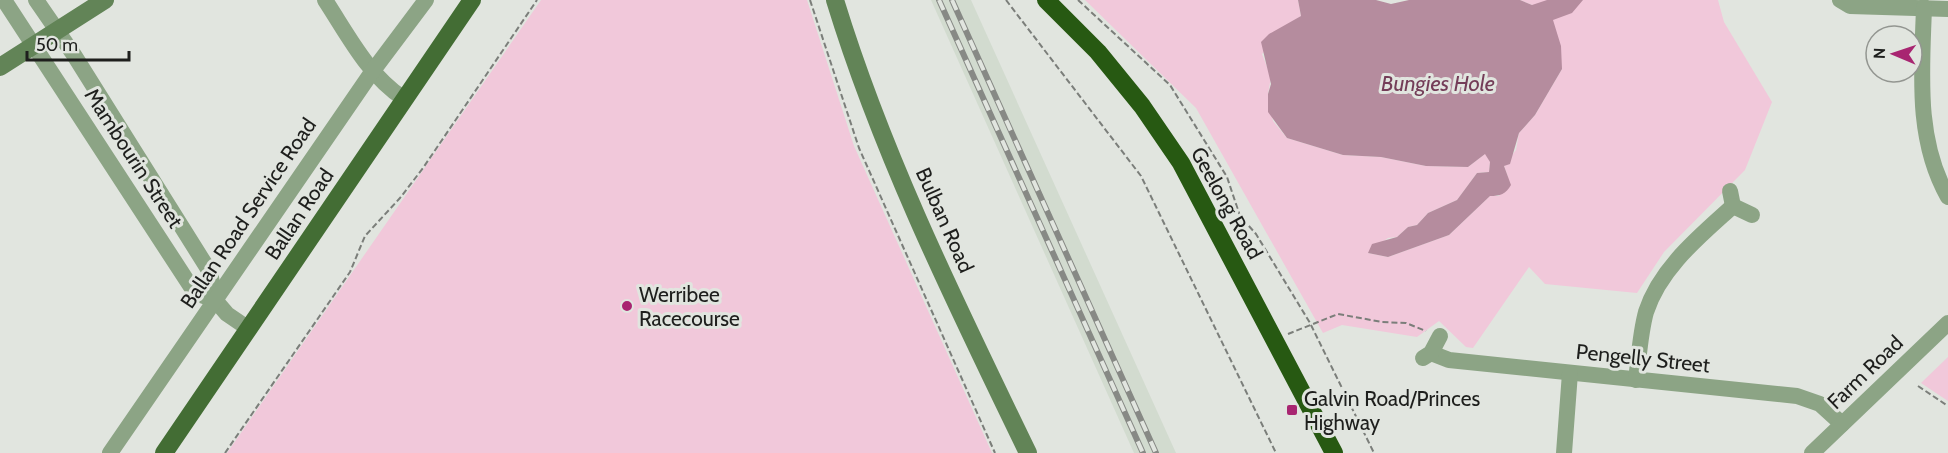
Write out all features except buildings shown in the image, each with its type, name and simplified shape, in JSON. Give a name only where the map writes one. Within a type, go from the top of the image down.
[{"type":"highway","name":"Geelong Road","points":[[1046,0],[1105,61],[1142,106],[1181,163],[1335,453]]},
{"type":"main road","name":"Ballan Road","points":[[164,453],[249,330],[403,98],[472,0]]},
{"type":"street","name":"Mambourin Street","points":[[4,0],[195,293],[215,300],[227,314],[249,330]]},
{"type":"street","name":"Mambourin Street","points":[[36,0],[210,272],[215,300]]},
{"type":"street","points":[[0,67],[105,0]]},
{"type":"street","points":[[325,0],[372,72],[387,88],[403,98]]},
{"type":"street","name":"Ballan Road Service Road","points":[[110,453],[372,72],[426,0]]},
{"type":"street","name":"Bulban Road","points":[[835,0],[872,105],[905,186],[1028,453]]},
{"type":"street","points":[[1840,0],[1850,6],[1948,9]]},
{"type":"street","points":[[1924,7],[1921,94],[1931,154],[1948,197]]},
{"type":"street","points":[[1636,380],[1641,332],[1654,293],[1676,260],[1732,199],[1752,215]]},
{"type":"street","name":"Farm Road","points":[[1812,453],[1948,323]]},
{"type":"street","name":"Pengelly Street","points":[[1440,336],[1427,356],[1797,396],[1820,404],[1842,424]]},
{"type":"street","points":[[1564,453],[1569,373]]},
{"type":"path","points":[[225,453],[350,272],[365,236],[400,198],[423,168],[537,0]]},
{"type":"path","points":[[810,0],[859,148],[995,453]]},
{"type":"path","points":[[1006,0],[1141,176],[1276,453]]},
{"type":"path","points":[[1078,0],[1170,85],[1227,177],[1240,216],[1256,234],[1310,323],[1374,453]]},
{"type":"path","points":[[1275,340],[1310,323],[1338,314],[1382,322],[1407,322],[1440,336]]},
{"type":"path","points":[[1918,386],[1948,406]]},
{"type":"shaded area","name":"Werribee Racecourse","points":[[541,0],[807,0],[854,146],[992,453],[227,453]]},
{"type":"shaded area","points":[[931,0],[971,0],[1176,453],[1134,453]]},
{"type":"shaded area","points":[[1085,0],[1298,0],[1301,16],[1291,23],[1262,54],[1271,77],[1268,94],[1273,121],[1287,138],[1343,155],[1381,157],[1426,166],[1468,167],[1486,153],[1490,162],[1489,172],[1477,173],[1457,200],[1428,213],[1417,225],[1408,227],[1397,237],[1388,238],[1368,253],[1388,257],[1449,235],[1490,196],[1499,196],[1508,177],[1504,166],[1516,150],[1519,133],[1535,115],[1562,69],[1532,5],[1520,0],[1718,0],[1724,22],[1772,102],[1745,170],[1664,252],[1637,293],[1545,284],[1529,267],[1473,348],[1466,347],[1439,321],[1417,337],[1342,325],[1323,333],[1196,108]]},
{"type":"shaded area","points":[[1948,357],[1948,401],[1921,383]]},
{"type":"water","name":"Bungies Hole","points":[[1298,0],[1376,0],[1391,4],[1409,0],[1520,0],[1532,5],[1547,0],[1583,0],[1572,13],[1553,20],[1561,46],[1562,69],[1535,115],[1519,133],[1510,164],[1504,166],[1511,185],[1507,191],[1497,196],[1490,196],[1449,235],[1388,257],[1368,253],[1372,244],[1397,237],[1408,227],[1417,225],[1428,213],[1457,200],[1477,173],[1489,172],[1490,162],[1485,154],[1468,167],[1426,166],[1381,157],[1343,155],[1287,138],[1268,112],[1268,94],[1271,84],[1261,42],[1269,34],[1301,16]]},
{"type":"railway","points":[[939,0],[1143,453]]},
{"type":"railway","points":[[952,0],[1156,453]]},
{"type":"place","name":"Werribee Racecourse","points":[[627,306]]},
{"type":"place","name":"Galvin Road/Princes Highway","points":[[1292,410]]}]
